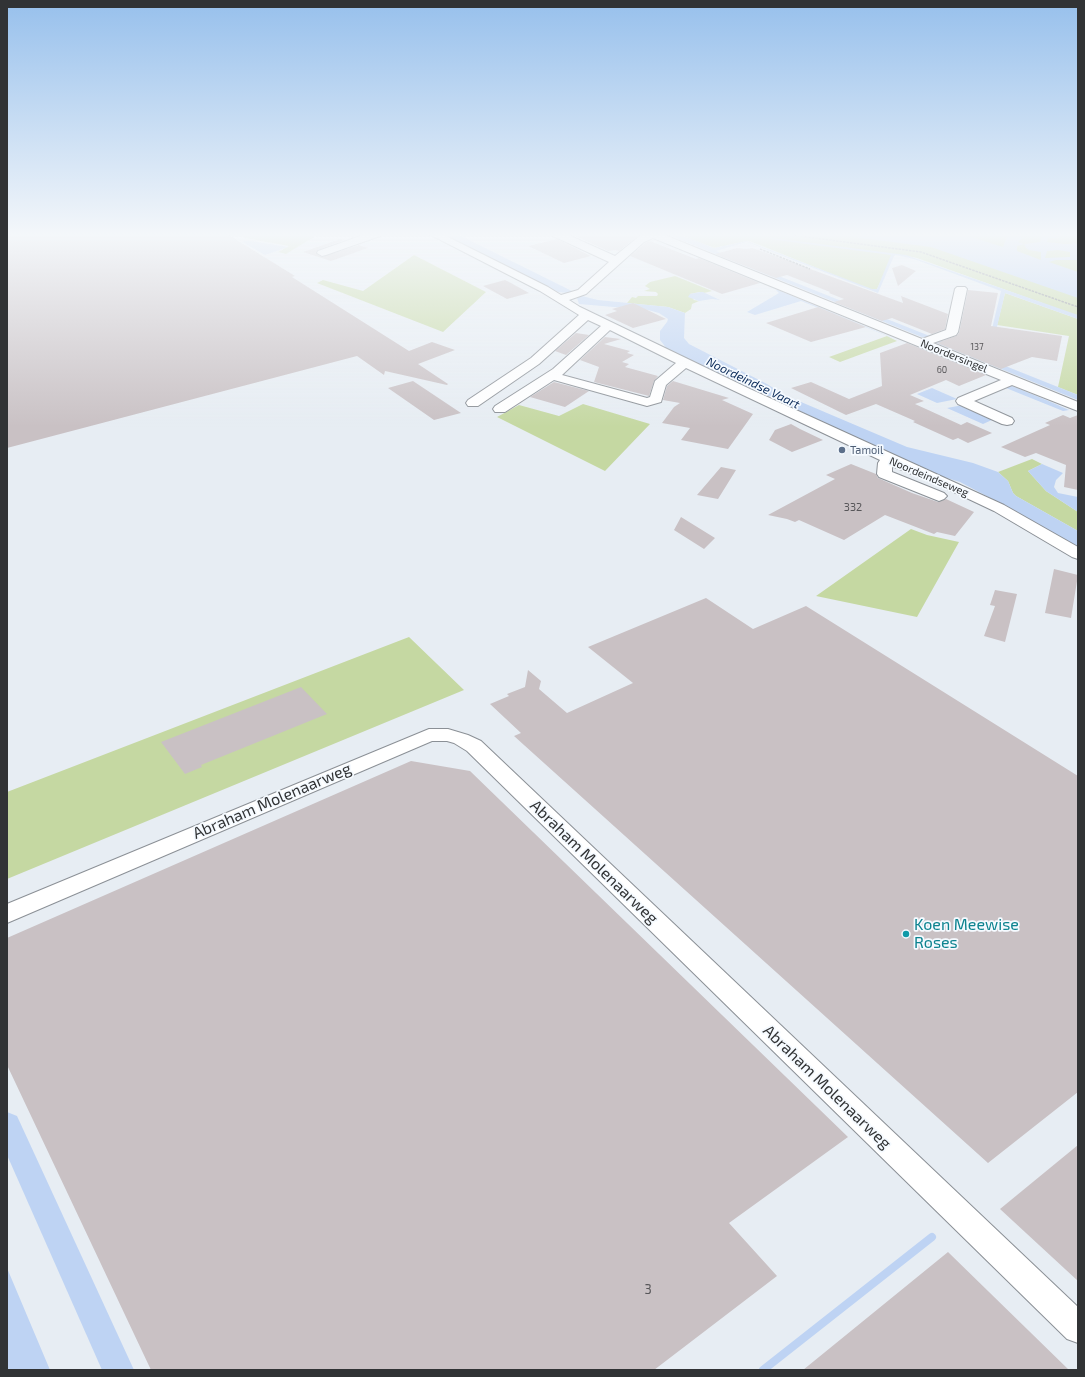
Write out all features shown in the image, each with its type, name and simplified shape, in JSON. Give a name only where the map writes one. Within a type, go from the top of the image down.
[{"type":"street","name":"Noordeindseweg","points":[[571,298],[589,315],[610,326],[889,460],[942,481],[999,508],[1078,554]]},
{"type":"street","name":"Noordersingel","points":[[819,298],[929,341],[1012,380],[1078,407]]},
{"type":"street","points":[[929,341],[952,332],[959,298]]},
{"type":"street","points":[[473,403],[535,361],[582,318],[589,315]]},
{"type":"street","points":[[500,408],[558,372],[603,329],[610,326]]},
{"type":"street","points":[[552,376],[647,402],[656,399],[660,384],[685,362]]},
{"type":"street","points":[[1007,421],[963,401],[1012,380]]},
{"type":"street","points":[[889,460],[885,463],[884,474],[939,496]]},
{"type":"street","name":"Abraham Molenaarweg","points":[[7,914],[429,735],[448,735],[461,739],[474,746],[1078,1328]]},
{"type":"path","points":[[1053,298],[1078,307]]},
{"type":"green space","points":[[356,298],[479,298],[443,332]]},
{"type":"green space","points":[[631,298],[693,298],[699,301],[692,304],[691,309],[685,313],[668,307],[627,303]]},
{"type":"green space","points":[[1004,298],[1020,298],[1078,319],[1078,395],[1058,387],[1069,336],[997,325]]},
{"type":"green space","points":[[1029,298],[1078,298],[1078,316]]},
{"type":"green space","points":[[887,336],[897,341],[840,362],[829,357]]},
{"type":"green space","points":[[583,404],[650,424],[605,471],[497,417],[519,405],[559,416]]},
{"type":"green space","points":[[1032,459],[1042,464],[1028,471],[1046,491],[1078,512],[1078,531],[1016,496],[1013,493],[1008,481],[998,472]]},
{"type":"green space","points":[[911,529],[927,535],[959,542],[917,617],[816,596]]},
{"type":"green space","points":[[409,637],[464,690],[7,879],[7,792]]},
{"type":"water","name":"Noordeindse Vaart","points":[[577,298],[591,298],[668,307],[685,313],[684,338],[689,344],[767,384],[781,393],[779,395],[786,398],[794,399],[907,447],[973,463],[998,472],[1008,481],[1013,493],[1016,496],[1078,531],[1078,547],[960,482],[937,475],[780,403],[781,400],[774,396],[764,396],[667,349],[660,340],[660,331],[668,319],[659,313],[648,310],[579,304]]},
{"type":"water","points":[[691,298],[716,298],[720,300],[712,299],[699,301]]},
{"type":"water","points":[[770,298],[798,298],[905,343],[801,301],[755,315],[747,312]]},
{"type":"water","points":[[825,298],[835,298],[985,358],[999,298],[1004,298],[993,344],[998,363],[1078,395],[1078,400]]},
{"type":"water","points":[[1020,298],[1030,298],[1078,315],[1078,319]]},
{"type":"water","points":[[1007,384],[1069,410],[1063,411],[1001,386]]},
{"type":"water","points":[[932,388],[957,399],[937,403],[917,394]]},
{"type":"water","points":[[963,405],[994,419],[983,424],[947,408]]},
{"type":"water","points":[[1042,464],[1063,473],[1056,480],[1054,487],[1058,493],[1078,497],[1078,512],[1046,491],[1028,471]]},
{"type":"water","points":[[7,1268],[50,1370],[7,1370]]},
{"type":"building","points":[[7,298],[326,298],[409,351],[432,342],[455,350],[418,364],[448,384],[447,385],[385,371],[384,375],[357,356],[7,448]]},
{"type":"building","points":[[842,298],[890,298],[903,303],[902,298],[907,298],[948,314],[945,329],[932,334],[892,318],[882,321],[834,302],[844,299]]},
{"type":"building","points":[[966,298],[997,298],[991,326],[1062,336],[1057,361],[1032,357],[1001,369],[937,343],[956,336],[959,333]]},
{"type":"building","points":[[633,303],[666,319],[633,328],[605,315],[617,311],[612,309]]},
{"type":"building","points":[[818,307],[866,327],[811,342],[766,323]]},
{"type":"building","points":[[576,333],[589,335],[566,355],[555,351]]},
{"type":"building","points":[[605,337],[621,339],[604,344],[630,351],[627,353],[634,355],[622,362],[629,364],[625,367],[658,376],[654,381],[649,396],[594,382],[599,367],[580,360]]},
{"type":"building","points":[[907,343],[986,375],[959,386],[946,380],[910,395],[924,401],[915,404],[961,425],[967,422],[992,433],[968,443],[958,438],[953,440],[876,404],[846,415],[791,388],[811,382],[849,399],[882,386],[880,353]]},
{"type":"building","points":[[413,381],[461,413],[434,420],[388,388]]},
{"type":"building","points":[[673,381],[729,398],[722,400],[753,414],[728,449],[681,440],[690,428],[662,423],[674,407],[680,403],[663,400],[667,386]]},
{"type":"building","points":[[554,382],[589,391],[565,407],[530,397]]},
{"type":"building","points":[[1063,415],[1070,418],[1078,415],[1078,490],[1064,487],[1066,465],[1036,453],[1025,457],[1001,447],[1050,425],[1045,423]]},
{"type":"building","points":[[791,424],[823,440],[792,452],[769,440],[775,430]]},
{"type":"building","points":[[851,464],[876,474],[878,478],[912,493],[938,502],[946,499],[974,512],[955,536],[937,532],[934,534],[885,515],[844,540],[799,520],[795,522],[768,515],[835,479],[826,475]]},
{"type":"building","points":[[721,467],[736,470],[718,499],[697,495]]},
{"type":"building","points":[[681,517],[715,538],[704,549],[674,530]]},
{"type":"building","points":[[1054,569],[1078,575],[1071,618],[1045,613]]},
{"type":"building","points":[[995,590],[1017,594],[1005,642],[984,636],[995,606],[990,605]]},
{"type":"building","name":"Koen Meewise Roses","points":[[706,598],[753,629],[806,606],[1078,776],[1078,1092],[988,1163],[514,736],[521,733],[490,704],[509,696],[507,694],[525,687],[528,670],[541,681],[539,689],[567,713],[633,683],[588,647]]},
{"type":"building","points":[[301,687],[327,714],[201,765],[202,767],[185,774],[161,742]]},
{"type":"building","points":[[411,761],[470,771],[848,1137],[729,1223],[777,1276],[654,1370],[151,1370],[7,1065],[7,938]]},
{"type":"building","points":[[1078,1145],[1078,1281],[1000,1209]]},
{"type":"building","points":[[948,1252],[1069,1370],[803,1370]]},
{"type":"waterway","points":[[7,1124],[118,1370]]},
{"type":"waterway","points":[[763,1370],[932,1237]]},
{"type":"place","name":"Tamoil","points":[[842,450]]},
{"type":"place","name":"Koen Meewise Roses","points":[[906,934]]}]
